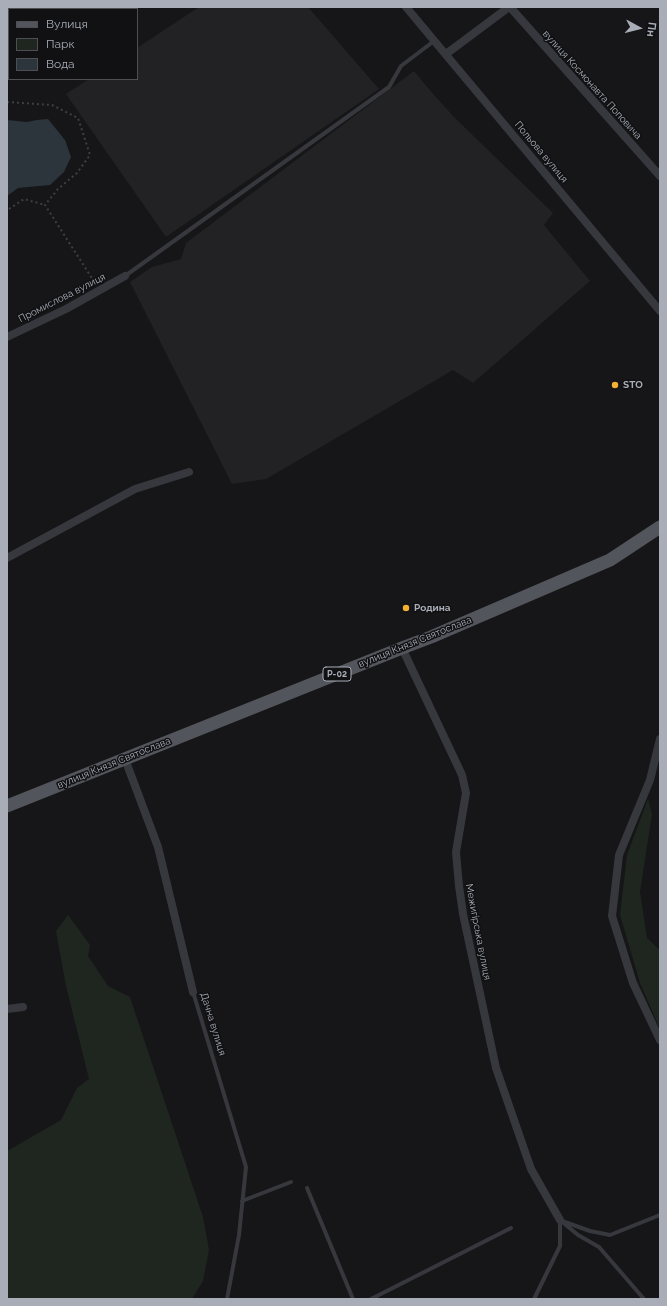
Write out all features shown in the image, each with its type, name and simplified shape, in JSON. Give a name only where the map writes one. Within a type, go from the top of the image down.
[{"type":"main road","name":"вулиця Князя Святослава","points":[[7,806],[431,637],[610,560],[659,530]]},
{"type":"street","points":[[406,7],[435,40]]},
{"type":"street","points":[[446,54],[509,7]]},
{"type":"street","name":"вулиця Космонавта Поповича","points":[[509,7],[660,176]]},
{"type":"street","name":"Польова вулиця","points":[[446,54],[660,311]]},
{"type":"street","name":"Промислова вулиця","points":[[7,337],[66,309],[126,276]]},
{"type":"street","points":[[7,558],[135,489],[189,472]]},
{"type":"street","name":"Межигірська вулиця","points":[[402,648],[462,775],[466,793],[456,852],[459,886],[463,914],[496,1068],[531,1169],[560,1220]]},
{"type":"street","points":[[660,740],[650,780],[619,855],[612,916],[633,983],[660,1040]]},
{"type":"street","name":"Дачна вулиця","points":[[125,759],[158,847],[193,992]]},
{"type":"street","points":[[7,1009],[23,1007]]},
{"type":"lane","points":[[126,276],[389,87],[401,66],[435,40],[446,54]]},
{"type":"lane","name":"Дачна вулиця","points":[[193,992],[246,1167],[239,1236],[226,1299]]},
{"type":"lane","points":[[242,1201],[291,1182]]},
{"type":"lane","points":[[307,1188],[353,1299]]},
{"type":"lane","points":[[560,1220],[590,1231],[610,1235],[660,1215]]},
{"type":"lane","points":[[534,1299],[560,1246],[560,1220]]},
{"type":"lane","points":[[560,1220],[578,1235],[599,1247],[644,1299]]},
{"type":"lane","points":[[371,1299],[511,1228]]},
{"type":"path","points":[[7,102],[52,105],[78,118],[90,155],[77,173],[58,189],[45,205]]},
{"type":"path","points":[[9,209],[24,200],[45,205],[100,290]]},
{"type":"shaded area","points":[[199,7],[308,7],[379,89],[166,237],[66,94],[87,80],[138,80],[138,47]]},
{"type":"shaded area","points":[[414,71],[453,116],[553,213],[544,225],[590,281],[473,383],[453,370],[266,479],[232,484],[130,282],[152,267],[181,259],[186,243]]},
{"type":"green space","points":[[648,799],[652,814],[640,892],[647,938],[660,950],[660,1029],[640,983],[620,915],[627,855]]},
{"type":"green space","points":[[68,915],[90,945],[88,956],[108,986],[130,997],[203,1217],[209,1250],[203,1281],[192,1299],[7,1299],[7,1151],[61,1120],[77,1088],[89,1079],[66,986],[56,931]]},
{"type":"water","points":[[48,119],[65,140],[71,157],[64,172],[50,185],[18,188],[7,196],[7,120],[27,122]]},
{"type":"place","name":"STO","points":[[615,385]]},
{"type":"place","name":"Родина","points":[[406,608]]}]
